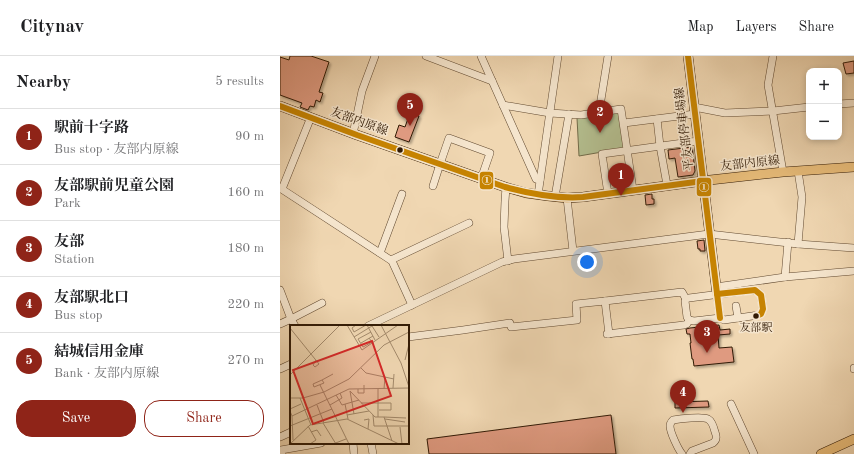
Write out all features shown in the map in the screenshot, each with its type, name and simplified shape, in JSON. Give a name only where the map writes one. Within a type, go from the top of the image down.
[{"type":"main road","name":"平友部停車場線","points":[[688,56],[716,291]]},
{"type":"main road","name":"友部内原線","points":[[280,106],[353,134],[506,187],[538,195],[555,197],[567,198],[608,194],[783,172],[854,167]]},
{"type":"main road","points":[[821,454],[854,439]]},
{"type":"street","points":[[353,134],[362,91],[375,56]]},
{"type":"street","points":[[426,56],[492,80]]},
{"type":"street","points":[[481,56],[536,179],[540,180]]},
{"type":"street","points":[[538,195],[558,56]]},
{"type":"street","points":[[599,112],[608,56]]},
{"type":"street","points":[[773,56],[768,85],[783,172]]},
{"type":"street","points":[[842,104],[854,103]]},
{"type":"street","points":[[503,105],[550,113],[581,115],[621,109],[634,190]]},
{"type":"street","points":[[624,123],[657,119],[694,111],[725,113],[773,111],[806,107]]},
{"type":"street","points":[[555,197],[569,114]]},
{"type":"street","points":[[311,117],[281,188],[391,260],[412,305]]},
{"type":"street","points":[[657,119],[667,186]]},
{"type":"street","points":[[433,186],[449,138],[490,153],[482,179]]},
{"type":"street","points":[[608,194],[602,154],[698,141]]},
{"type":"street","points":[[798,171],[802,197],[798,244]]},
{"type":"street","points":[[506,187],[504,201],[504,227],[508,261]]},
{"type":"street","points":[[380,253],[402,194]]},
{"type":"street","points":[[567,198],[573,251]]},
{"type":"street","points":[[391,260],[469,223]]},
{"type":"street","points":[[370,325],[502,262],[514,259],[709,234],[798,244],[854,248]]},
{"type":"street","points":[[785,277],[788,242]]},
{"type":"street","points":[[686,299],[716,291],[785,277],[854,271]]},
{"type":"street","points":[[280,290],[294,325]]},
{"type":"street","points":[[409,337],[510,323],[511,327],[577,320],[576,304],[682,292],[686,299],[687,317],[690,320],[694,321],[720,318],[724,320],[761,314],[763,309],[760,293],[752,290],[716,291]]},
{"type":"street","points":[[716,291],[720,318]]},
{"type":"street","points":[[605,301],[608,334],[684,325],[690,320]]},
{"type":"street","points":[[280,324],[322,303]]},
{"type":"street","points":[[736,306],[738,318]]},
{"type":"street","points":[[280,369],[290,364]]},
{"type":"street","points":[[731,404],[754,454]]},
{"type":"street","points":[[706,417],[709,419],[713,425],[716,435],[717,439],[715,442],[691,453],[681,452],[670,430],[673,420],[706,417]]},
{"type":"street","points":[[280,437],[290,432]]},
{"type":"street","points":[[282,454],[281,450],[315,444]]},
{"type":"street","points":[[353,444],[354,454]]},
{"type":"street","points":[[371,444],[373,454]]},
{"type":"green space","points":[[619,112],[625,148],[579,156],[577,118]]},
{"type":"building","points":[[290,56],[311,56],[329,62],[319,92],[323,93],[320,102],[316,100],[314,107],[310,106],[308,110],[300,107],[302,103],[280,95],[280,57],[289,60]]},
{"type":"building","points":[[854,61],[854,73],[846,74],[843,63]]},
{"type":"building","points":[[410,113],[419,116],[409,142],[395,137],[399,125],[405,127]]},
{"type":"building","points":[[692,147],[695,171],[693,175],[678,177],[675,158],[669,159],[668,150]]},
{"type":"building","points":[[652,194],[654,204],[646,205],[645,195]]},
{"type":"building","points":[[704,240],[705,251],[700,251],[700,249],[698,249],[697,241]]},
{"type":"building","points":[[719,325],[720,330],[730,329],[730,334],[718,335],[719,348],[732,347],[734,362],[694,366],[690,334],[687,334],[686,329]]},
{"type":"building","points":[[708,401],[709,407],[675,408],[675,402]]},
{"type":"building","points":[[611,415],[616,454],[429,454],[427,439]]},
{"type":"transit line","name":"①","points":[[688,56],[720,318]]},
{"type":"transit line","name":"①","points":[[280,106],[357,135],[505,187],[534,194],[553,197],[583,197],[703,181]]},
{"type":"transit line","name":"①","points":[[717,294],[755,290],[761,295],[763,309],[761,314],[756,316]]},
{"type":"place","name":"結城信用金庫","points":[[410,126]]},
{"type":"place","name":"友部駅前児童公園","points":[[600,133]]},
{"type":"place","name":"駅前十字路","points":[[621,196]]},
{"type":"place","name":"友部駅","points":[[756,316]]},
{"type":"place","name":"友部","points":[[707,353]]},
{"type":"place","name":"友部駅北口","points":[[683,413]]}]
